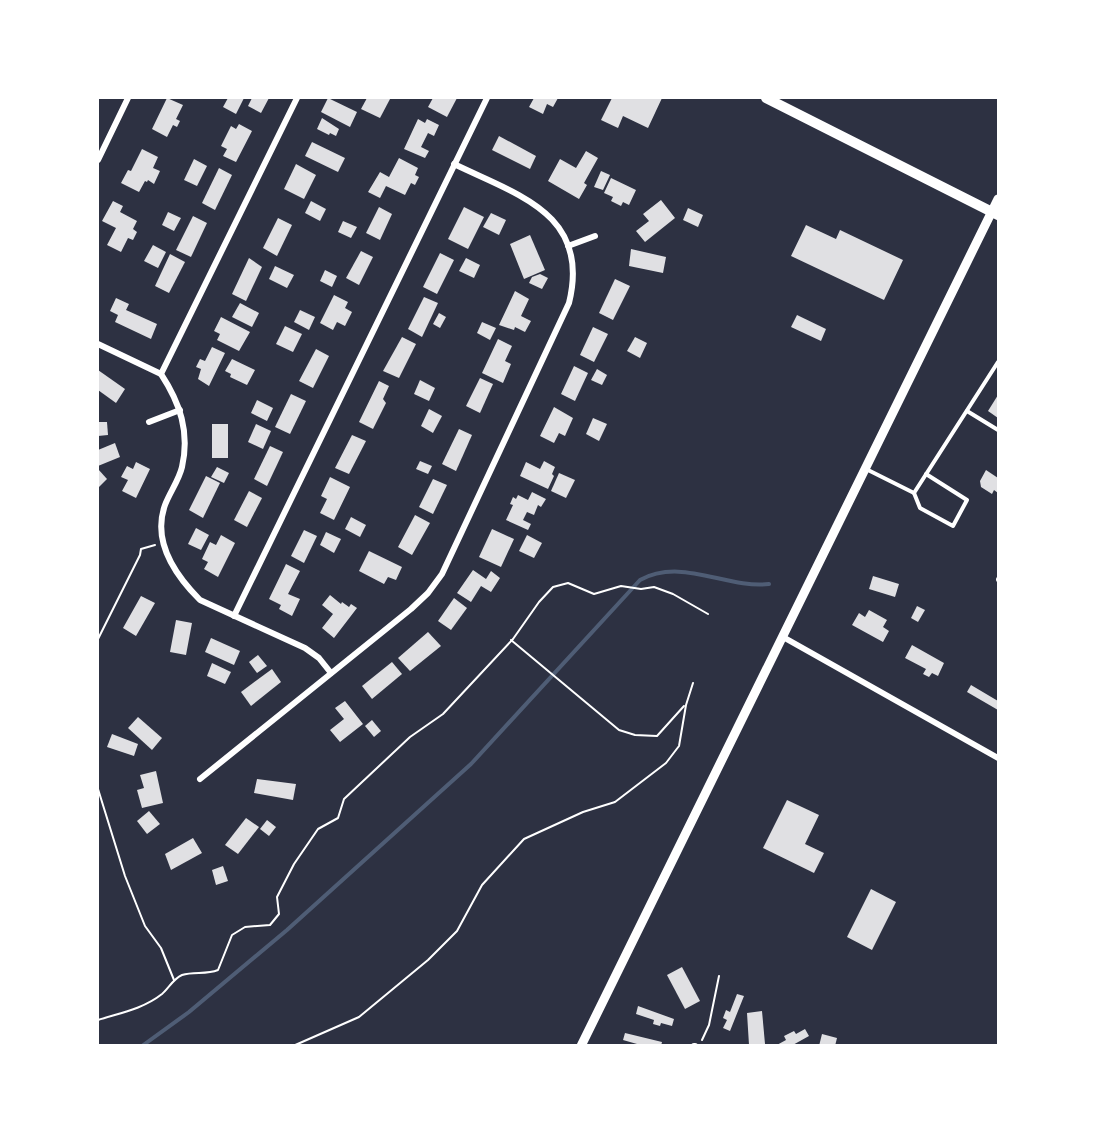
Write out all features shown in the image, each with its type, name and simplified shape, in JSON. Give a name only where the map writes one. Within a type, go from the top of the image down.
[{"type":"main road","points":[[766,98],[995,213]]},
{"type":"street","points":[[98,160],[128,98]]},
{"type":"street","points":[[161,374],[297,98]]},
{"type":"street","points":[[234,616],[487,98]]},
{"type":"street","points":[[200,779],[411,609],[442,574],[569,303],[574,269],[568,246],[549,215],[534,203],[454,164]]},
{"type":"street","points":[[581,1046],[995,213],[999,199]]},
{"type":"street","points":[[568,246],[595,236]]},
{"type":"street","points":[[98,344],[161,374],[180,410],[185,436],[181,470],[164,507],[160,526],[167,558],[188,588],[200,600],[304,648],[319,658],[330,673]]},
{"type":"street","points":[[149,422],[180,410]]},
{"type":"street","points":[[783,637],[999,758]]},
{"type":"lane","points":[[914,492],[999,362]]},
{"type":"lane","points":[[966,411],[999,430]]},
{"type":"lane","points":[[866,469],[914,492],[920,508],[952,526],[967,500],[926,474]]},
{"type":"path","points":[[98,639],[141,549],[163,543]]},
{"type":"path","points":[[98,1020],[131,1011],[163,993],[174,980],[182,975],[210,974],[218,970],[232,935],[245,927],[270,925],[279,914],[277,897],[289,873],[318,829],[338,818],[344,799],[410,737],[443,714],[511,640],[553,587],[568,583],[594,594],[621,586],[641,589],[654,587],[673,594],[708,614]]},
{"type":"path","points":[[511,640],[619,730],[635,735],[657,736],[686,705]]},
{"type":"path","points":[[293,1046],[359,1017],[428,960],[457,932],[482,885],[524,839],[583,812],[615,802],[666,763],[679,747],[686,705],[693,683]]},
{"type":"path","points":[[98,789],[124,876],[145,926],[161,948],[174,980]]},
{"type":"path","points":[[700,1046],[709,1025],[719,976]]},
{"type":"building","points":[[167,98],[183,105],[176,119],[180,121],[177,127],[173,125],[167,137],[152,129]]},
{"type":"building","points":[[228,98],[244,98],[236,114],[223,107]]},
{"type":"building","points":[[252,98],[269,98],[261,113],[248,106]]},
{"type":"building","points":[[328,98],[357,112],[350,127],[321,112]]},
{"type":"building","points":[[367,98],[390,99],[380,118],[361,109]]},
{"type":"building","points":[[433,98],[457,98],[447,117],[428,107]]},
{"type":"building","points":[[534,98],[558,98],[553,107],[547,104],[543,114],[529,107]]},
{"type":"building","points":[[612,98],[662,98],[648,128],[623,116],[618,128],[601,120]]},
{"type":"building","points":[[322,118],[339,129],[336,136],[317,129]]},
{"type":"building","points":[[418,119],[425,123],[427,119],[439,125],[434,136],[428,133],[421,147],[429,151],[425,158],[404,149]]},
{"type":"building","points":[[239,124],[252,131],[236,162],[223,156],[227,149],[221,146],[231,126],[236,129]]},
{"type":"building","points":[[499,136],[536,156],[530,169],[492,150]]},
{"type":"building","points":[[312,142],[345,158],[338,172],[305,156]]},
{"type":"building","points":[[142,149],[158,157],[153,168],[160,171],[154,184],[148,180],[145,181],[139,192],[121,183],[128,170],[131,171]]},
{"type":"building","points":[[586,151],[598,158],[584,183],[587,185],[579,199],[548,181],[560,159],[576,168]]},
{"type":"building","points":[[399,158],[418,168],[415,175],[419,177],[415,185],[411,183],[405,195],[386,186],[380,198],[368,192],[380,172],[389,177]]},
{"type":"building","points":[[194,159],[207,166],[197,186],[184,180]]},
{"type":"building","points":[[296,164],[316,175],[304,199],[284,189]]},
{"type":"building","points":[[219,168],[232,175],[215,210],[202,203]]},
{"type":"building","points":[[601,171],[610,175],[603,190],[594,187]]},
{"type":"building","points":[[611,178],[636,190],[629,205],[623,202],[621,206],[611,201],[613,197],[604,193]]},
{"type":"building","points":[[661,200],[675,218],[645,242],[636,231],[649,221],[643,214]]},
{"type":"building","points":[[113,201],[123,206],[120,212],[137,221],[133,229],[137,232],[133,240],[128,238],[121,252],[107,245],[116,228],[102,221]]},
{"type":"building","points":[[311,201],[326,209],[320,221],[305,213]]},
{"type":"building","points":[[379,207],[392,214],[380,240],[366,233]]},
{"type":"building","points":[[464,207],[484,217],[468,249],[448,239]]},
{"type":"building","points":[[688,208],[703,215],[698,227],[683,220]]},
{"type":"building","points":[[168,212],[181,218],[174,231],[162,225]]},
{"type":"building","points":[[491,213],[506,220],[499,235],[483,227]]},
{"type":"building","points":[[193,216],[207,223],[191,257],[176,250]]},
{"type":"building","points":[[278,218],[292,225],[277,256],[263,248]]},
{"type":"building","points":[[343,221],[357,227],[351,238],[338,232]]},
{"type":"building","points":[[806,225],[836,239],[840,230],[903,260],[884,300],[791,256]]},
{"type":"building","points":[[530,235],[545,270],[524,279],[510,244]]},
{"type":"building","points":[[153,245],[166,252],[158,268],[144,261]]},
{"type":"building","points":[[631,249],[666,257],[663,273],[629,266]]},
{"type":"building","points":[[361,251],[373,257],[359,285],[346,278]]},
{"type":"building","points":[[440,253],[454,260],[437,294],[423,287]]},
{"type":"building","points":[[170,254],[185,262],[169,293],[155,286]]},
{"type":"building","points":[[249,258],[262,267],[246,301],[232,294]]},
{"type":"building","points":[[466,258],[480,265],[474,278],[459,271]]},
{"type":"building","points":[[275,266],[294,275],[287,288],[269,279]]},
{"type":"building","points":[[325,270],[337,276],[332,287],[320,281]]},
{"type":"building","points":[[540,274],[548,278],[542,289],[529,283],[532,277]]},
{"type":"building","points":[[615,279],[630,286],[613,320],[599,313]]},
{"type":"building","points":[[515,291],[529,299],[521,316],[531,321],[525,332],[515,327],[514,330],[499,325]]},
{"type":"building","points":[[334,295],[348,302],[345,308],[352,312],[345,326],[337,322],[333,330],[320,323]]},
{"type":"building","points":[[424,297],[438,303],[422,337],[408,329]]},
{"type":"building","points":[[116,298],[129,304],[126,310],[157,324],[151,339],[115,322],[118,315],[110,311]]},
{"type":"building","points":[[240,303],[259,313],[252,327],[232,317]]},
{"type":"building","points":[[300,310],[315,317],[309,330],[294,322]]},
{"type":"building","points":[[439,313],[446,317],[440,328],[433,324]]},
{"type":"building","points":[[797,315],[826,329],[821,341],[791,327]]},
{"type":"building","points":[[221,317],[250,332],[239,351],[217,340],[220,334],[214,331]]},
{"type":"building","points":[[482,322],[496,328],[490,340],[477,333]]},
{"type":"building","points":[[285,326],[302,334],[293,352],[276,344]]},
{"type":"building","points":[[593,327],[608,334],[594,362],[580,355]]},
{"type":"building","points":[[402,337],[416,344],[399,378],[383,371]]},
{"type":"building","points":[[635,337],[647,343],[640,358],[627,351]]},
{"type":"building","points":[[498,339],[512,346],[505,361],[511,364],[503,383],[482,373]]},
{"type":"building","points":[[212,347],[225,353],[209,386],[198,379],[201,369],[196,367],[200,359],[205,361]]},
{"type":"building","points":[[316,349],[329,356],[313,388],[299,381]]},
{"type":"building","points":[[232,359],[255,370],[247,385],[230,377],[231,374],[225,371]]},
{"type":"building","points":[[574,366],[588,373],[575,401],[561,394]]},
{"type":"building","points":[[597,369],[607,375],[602,385],[591,380]]},
{"type":"building","points":[[98,370],[125,389],[116,403],[98,390]]},
{"type":"building","points":[[480,378],[493,384],[480,413],[466,406]]},
{"type":"building","points":[[420,380],[435,388],[429,401],[414,394]]},
{"type":"building","points":[[379,381],[389,386],[383,399],[386,403],[373,429],[359,422]]},
{"type":"building","points":[[291,394],[306,401],[290,434],[275,427]]},
{"type":"building","points":[[998,395],[998,418],[988,411]]},
{"type":"building","points":[[257,400],[273,408],[267,421],[251,413]]},
{"type":"building","points":[[554,407],[573,418],[565,436],[559,433],[554,443],[540,436]]},
{"type":"building","points":[[429,409],[442,416],[433,433],[421,426]]},
{"type":"building","points":[[593,418],[607,424],[599,441],[586,434]]},
{"type":"building","points":[[98,422],[107,422],[108,435],[98,436]]},
{"type":"building","points":[[212,424],[228,424],[228,458],[212,458]]},
{"type":"building","points":[[256,424],[271,431],[263,449],[248,442]]},
{"type":"building","points":[[459,429],[472,435],[456,471],[442,464]]},
{"type":"building","points":[[352,435],[366,441],[349,474],[335,468]]},
{"type":"building","points":[[115,443],[120,457],[98,466],[98,450]]},
{"type":"building","points":[[270,446],[283,452],[267,486],[254,479]]},
{"type":"building","points":[[420,461],[432,466],[428,474],[416,469]]},
{"type":"building","points":[[544,461],[555,467],[548,489],[520,476],[526,462],[540,469]]},
{"type":"building","points":[[136,462],[150,469],[136,498],[122,491],[128,480],[121,477],[127,466],[133,469]]},
{"type":"building","points":[[217,467],[229,473],[224,483],[211,477]]},
{"type":"building","points":[[98,469],[107,479],[98,488]]},
{"type":"building","points":[[986,470],[998,478],[998,493],[994,490],[992,494],[981,487],[980,481]]},
{"type":"building","points":[[559,473],[575,480],[566,498],[551,491]]},
{"type":"building","points":[[206,476],[220,483],[203,518],[189,510]]},
{"type":"building","points":[[330,477],[350,487],[334,520],[320,513],[327,499],[321,496]]},
{"type":"building","points":[[433,479],[447,485],[433,514],[419,507]]},
{"type":"building","points":[[249,491],[262,498],[247,527],[234,520]]},
{"type":"building","points":[[532,492],[546,499],[541,507],[538,505],[534,515],[527,512],[523,520],[531,524],[528,530],[506,520],[513,505],[510,504],[513,497],[516,499],[518,495],[528,500]]},
{"type":"building","points":[[415,515],[430,523],[412,555],[398,547]]},
{"type":"building","points":[[351,517],[366,525],[360,537],[345,529]]},
{"type":"building","points":[[196,528],[209,535],[201,550],[188,544]]},
{"type":"building","points":[[492,529],[514,539],[501,567],[479,557]]},
{"type":"building","points":[[304,530],[317,536],[304,563],[291,556]]},
{"type":"building","points":[[326,532],[341,539],[334,553],[320,545]]},
{"type":"building","points":[[221,535],[235,543],[218,577],[204,569],[208,562],[202,559],[210,542],[216,545]]},
{"type":"building","points":[[527,535],[542,543],[534,558],[519,551]]},
{"type":"building","points":[[369,551],[402,567],[396,580],[388,577],[384,584],[359,571]]},
{"type":"building","points":[[286,564],[300,571],[288,594],[300,599],[292,616],[279,609],[281,605],[269,599]]},
{"type":"building","points":[[473,570],[486,579],[491,571],[500,578],[491,592],[481,586],[471,602],[457,593]]},
{"type":"building","points":[[873,576],[899,584],[895,597],[869,589]]},
{"type":"building","points":[[330,595],[341,604],[342,602],[349,607],[351,604],[357,608],[334,638],[322,628],[333,614],[322,605]]},
{"type":"building","points":[[141,596],[155,603],[136,636],[123,628]]},
{"type":"building","points":[[454,598],[467,608],[451,630],[438,621]]},
{"type":"building","points":[[917,606],[925,610],[918,622],[911,618]]},
{"type":"building","points":[[869,610],[887,620],[883,627],[889,631],[883,642],[852,625],[859,613],[865,617]]},
{"type":"building","points":[[176,620],[192,623],[186,655],[170,652]]},
{"type":"building","points":[[428,632],[441,646],[410,671],[398,658]]},
{"type":"building","points":[[211,638],[240,651],[234,665],[205,652]]},
{"type":"building","points":[[912,645],[944,663],[938,676],[932,673],[929,677],[923,674],[926,669],[905,658]]},
{"type":"building","points":[[258,655],[267,666],[257,673],[249,662]]},
{"type":"building","points":[[392,662],[402,674],[372,699],[362,686]]},
{"type":"building","points":[[212,663],[231,672],[225,684],[207,676]]},
{"type":"building","points":[[272,669],[281,682],[251,706],[241,692]]},
{"type":"building","points":[[971,685],[998,701],[998,710],[967,692]]},
{"type":"building","points":[[345,701],[363,724],[340,742],[330,730],[344,719],[335,708]]},
{"type":"building","points":[[138,717],[162,738],[152,750],[128,728]]},
{"type":"building","points":[[372,720],[381,731],[374,737],[365,726]]},
{"type":"building","points":[[112,734],[138,744],[134,756],[107,747]]},
{"type":"building","points":[[156,771],[163,803],[142,808],[137,790],[144,788],[140,775]]},
{"type":"building","points":[[257,779],[296,784],[293,800],[254,793]]},
{"type":"building","points":[[787,800],[819,815],[805,844],[824,853],[814,873],[763,848]]},
{"type":"building","points":[[149,811],[160,824],[147,834],[137,821]]},
{"type":"building","points":[[246,818],[259,827],[238,854],[225,845]]},
{"type":"building","points":[[267,820],[276,827],[269,836],[260,829]]},
{"type":"building","points":[[193,838],[202,853],[171,870],[165,854]]},
{"type":"building","points":[[223,866],[228,881],[216,885],[212,870]]},
{"type":"building","points":[[871,889],[896,902],[872,950],[847,937]]},
{"type":"building","points":[[682,967],[700,1001],[685,1009],[667,975]]},
{"type":"building","points":[[737,994],[744,996],[730,1031],[723,1028],[727,1020],[723,1018],[726,1010],[730,1012]]},
{"type":"building","points":[[638,1006],[674,1019],[672,1026],[661,1023],[660,1026],[653,1024],[654,1020],[636,1014]]},
{"type":"building","points":[[762,1011],[765,1044],[749,1045],[747,1013]]},
{"type":"building","points":[[805,1029],[809,1036],[791,1046],[775,1046],[786,1040],[784,1036],[794,1031],[796,1034]]},
{"type":"building","points":[[625,1033],[662,1042],[661,1046],[644,1046],[623,1040]]},
{"type":"building","points":[[822,1034],[837,1038],[835,1046],[819,1046]]},
{"type":"waterway","points":[[142,1046],[189,1012],[287,930],[471,764],[640,580],[656,574],[688,572],[737,582],[769,584]]}]
